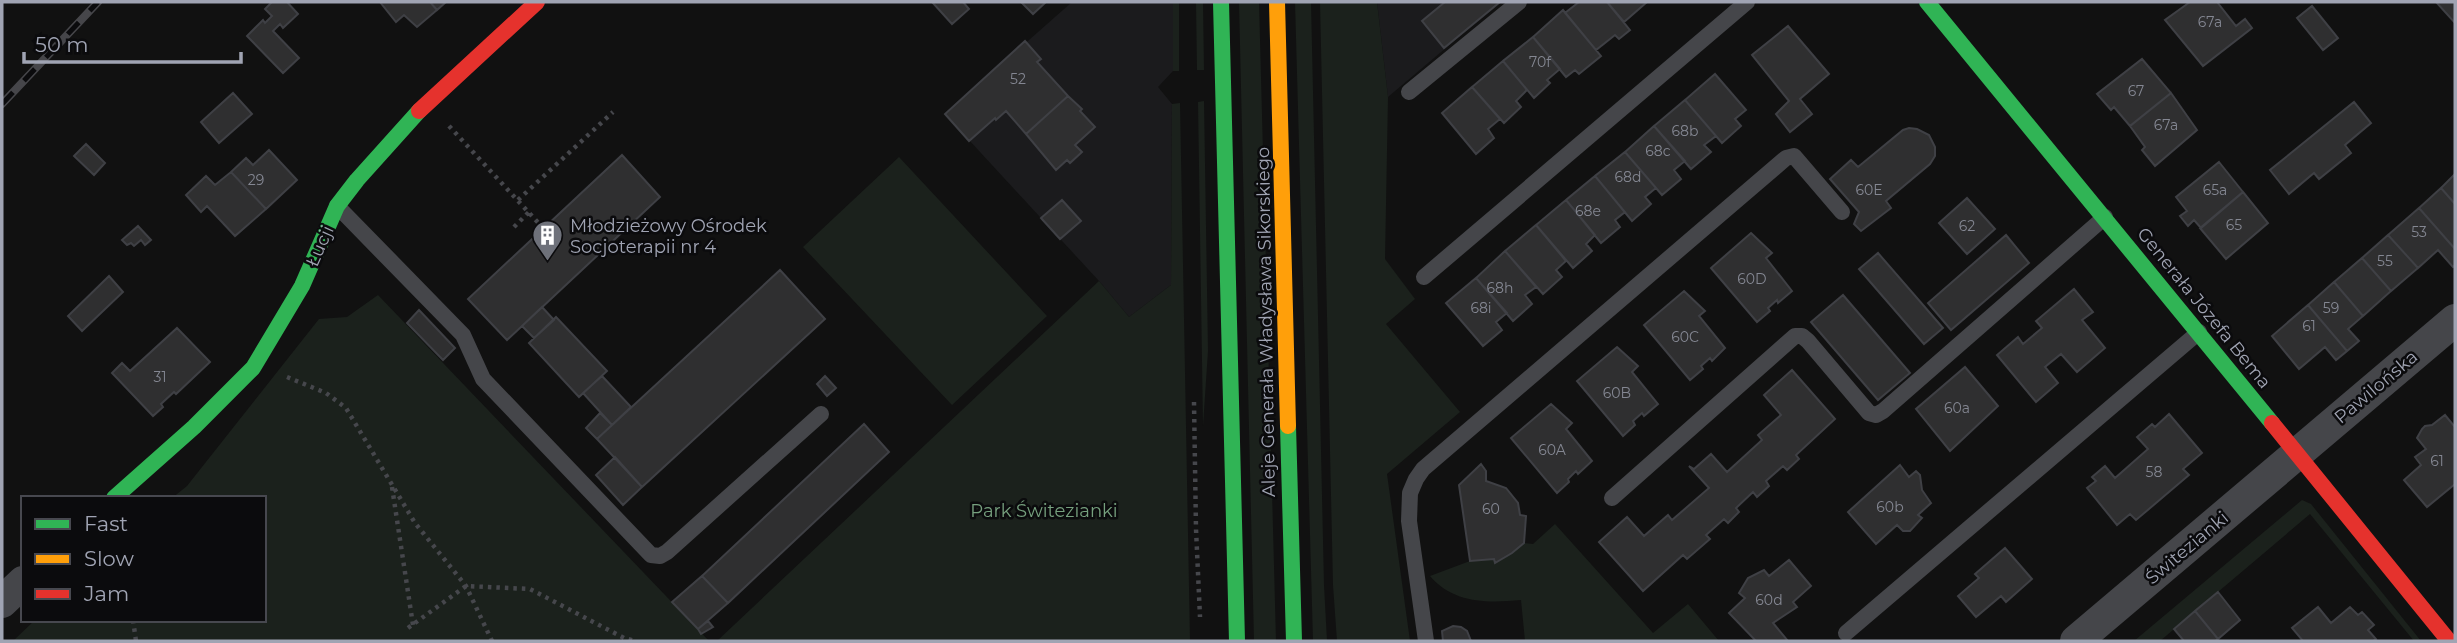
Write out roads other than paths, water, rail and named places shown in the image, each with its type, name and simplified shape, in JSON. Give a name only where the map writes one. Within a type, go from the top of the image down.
[{"type":"street","name":"Łucji","points":[[116,496],[194,427],[253,368],[302,286],[337,206],[384,148],[428,103],[537,2]]},
{"type":"street","name":"Aleje Generała Władysława Sikorskiego","points":[[1221,2],[1237,641]]},
{"type":"street","name":"Aleje Generała Władysława Sikorskiego","points":[[1277,2],[1294,641]]},
{"type":"street","name":"Generała Józefa Bema","points":[[1936,5],[2449,641]]},
{"type":"street","name":"Pawilońska","points":[[2298,454],[2455,320]]},
{"type":"street","name":"Świtezianki","points":[[2076,641],[2298,454]]},
{"type":"street","points":[[2,602],[21,584]]},
{"type":"lane","points":[[1409,92],[1519,2]]},
{"type":"lane","points":[[1424,277],[1747,2]]},
{"type":"lane","points":[[1426,641],[1409,521],[1410,493],[1423,469],[1786,158],[1794,156],[1842,212]]},
{"type":"lane","points":[[337,206],[463,335],[483,379],[651,555],[660,556],[667,552],[821,414]]},
{"type":"lane","points":[[1612,498],[1795,336],[1802,336],[1808,341],[1869,413],[1876,415],[2105,217]]},
{"type":"lane","points":[[1846,633],[2199,332]]},
{"type":"railway","points":[[2,104],[98,2]]},
{"type":"place","name":"Młodzieżowy Ośrodek Socjoterapii nr 4","points":[[547,263]]},
{"type":"park label","name":"Park Świtezianki","points":[[1044,511]]}]
